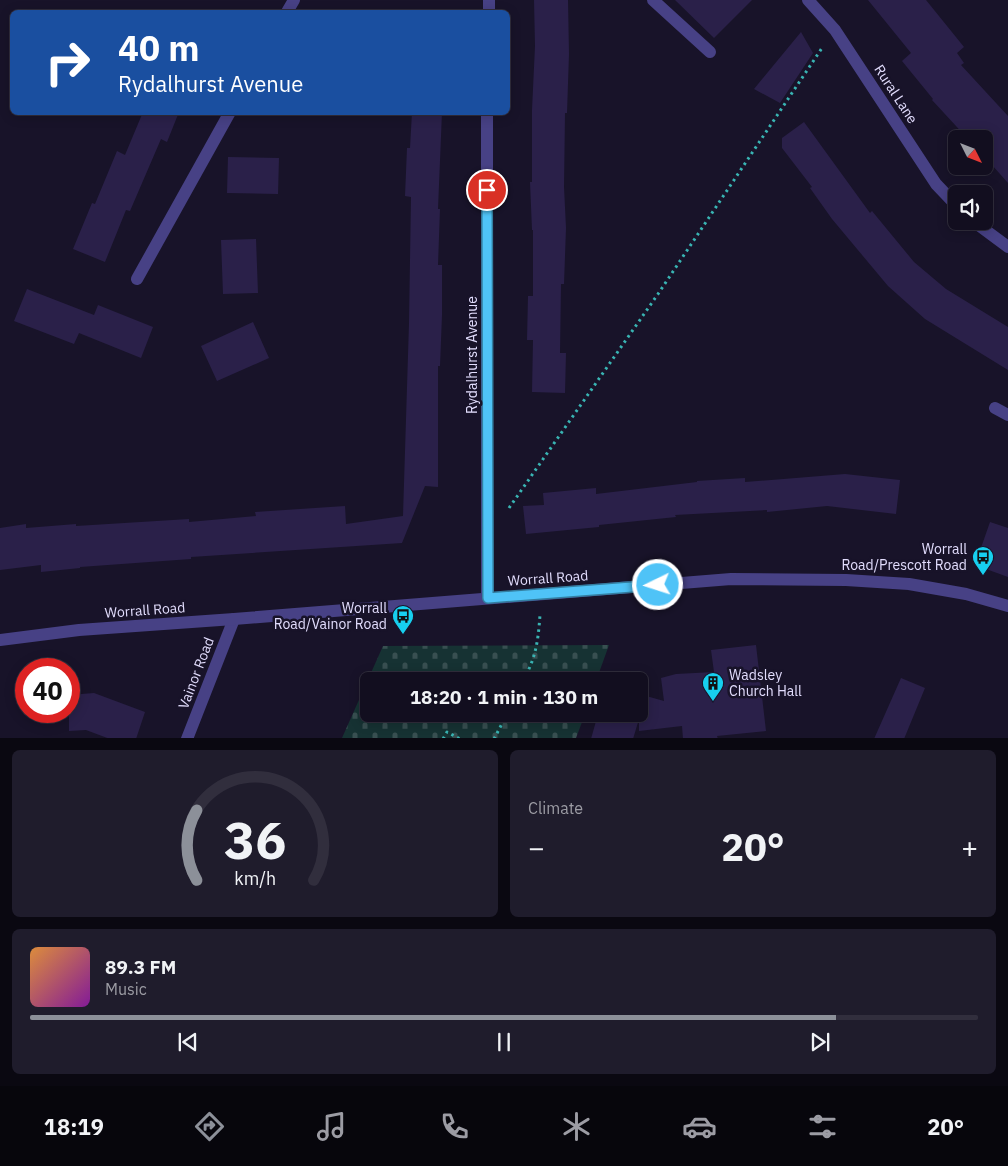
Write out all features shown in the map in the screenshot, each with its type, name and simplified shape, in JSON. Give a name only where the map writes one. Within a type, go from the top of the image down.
[{"type":"street","points":[[653,0],[710,52]]},
{"type":"street","name":"Rural Lane","points":[[808,0],[835,30],[936,184],[948,197]]},
{"type":"street","points":[[137,278],[228,115]]},
{"type":"street","name":"Rydalhurst Avenue","points":[[486,115],[488,598]]},
{"type":"street","points":[[985,230],[1008,247]]},
{"type":"street","points":[[995,408],[1008,415]]},
{"type":"street","name":"Worrall Road","points":[[0,640],[80,630],[731,579],[846,580],[909,584],[966,594],[1008,606]]},
{"type":"street","name":"Vainor Road","points":[[187,738],[234,619]]},
{"type":"path","points":[[488,536],[658,294],[835,30]]},
{"type":"path","points":[[528,672],[533,663],[538,639],[541,594]]},
{"type":"path","points":[[494,738],[503,722]]},
{"type":"path","points":[[444,738],[447,732],[460,738]]},
{"type":"green space","points":[[609,645],[599,672],[371,672],[383,646]]},
{"type":"green space","points":[[360,698],[360,722],[582,722],[576,738],[342,738]]},
{"type":"building","points":[[534,0],[568,0],[569,54],[567,113],[565,113],[564,187],[566,228],[564,284],[561,284],[560,353],[566,353],[565,393],[532,392],[533,340],[527,340],[528,296],[533,296],[533,230],[530,182],[532,182],[532,110],[535,46]]},
{"type":"building","points":[[675,0],[752,0],[714,38]]},
{"type":"building","points":[[868,0],[926,0],[964,47],[957,53],[964,63],[961,65],[1008,116],[1008,183],[993,166],[993,130],[960,130],[932,100],[902,61],[911,53]]},
{"type":"building","points":[[801,32],[813,53],[780,103],[754,89]]},
{"type":"building","points":[[142,115],[178,115],[167,142],[161,139],[130,211],[126,210],[105,262],[73,249],[92,203],[95,204],[117,151],[125,155]]},
{"type":"building","points":[[412,115],[442,115],[438,209],[440,209],[438,265],[442,265],[442,315],[440,366],[438,366],[438,487],[425,486],[402,543],[191,557],[191,559],[80,567],[41,572],[41,565],[0,570],[0,528],[26,524],[26,528],[189,519],[189,522],[256,516],[255,512],[345,506],[346,524],[403,516],[411,197],[405,196],[407,148],[410,148]]},
{"type":"building","points":[[804,122],[870,213],[872,211],[914,262],[946,289],[1008,327],[1008,370],[925,319],[888,286],[832,219],[810,188],[812,187],[782,148],[782,138]]},
{"type":"building","points":[[228,157],[279,158],[278,194],[227,193]]},
{"type":"building","points":[[256,239],[258,293],[223,294],[221,240]]},
{"type":"building","points":[[27,289],[94,315],[98,305],[153,327],[141,358],[79,333],[74,344],[14,321]]},
{"type":"building","points":[[253,322],[269,358],[217,381],[201,346]]},
{"type":"building","points":[[845,474],[900,480],[896,514],[827,506],[767,512],[767,510],[675,515],[676,517],[599,525],[599,527],[526,534],[523,506],[544,505],[543,493],[596,488],[596,494],[697,481],[745,478],[745,482]]},
{"type":"building","points":[[990,522],[1008,528],[1008,577],[975,565]]},
{"type":"building","name":"Wadsley Church Hall","points":[[756,645],[766,731],[717,736],[718,738],[683,738],[682,726],[639,731],[639,722],[648,722],[648,697],[664,701],[661,678],[676,674],[714,672],[711,650]]},
{"type":"building","points":[[901,678],[925,688],[904,738],[874,738]]},
{"type":"building","points":[[94,693],[145,712],[136,738],[107,738],[86,730],[69,731],[69,723],[80,723],[80,694]]},
{"type":"building","name":"Wadsley Church Hall","points":[[596,722],[638,722],[633,738],[591,738]]},
{"type":"place","name":"Worrall Road/Prescott Road","points":[[983,576]]},
{"type":"place","name":"Worrall Road/Vainor Road","points":[[403,635]]},
{"type":"place","name":"Wadsley Church Hall","points":[[713,702]]},
{"type":"route","points":[[487,190],[488,598],[658,585]]}]
